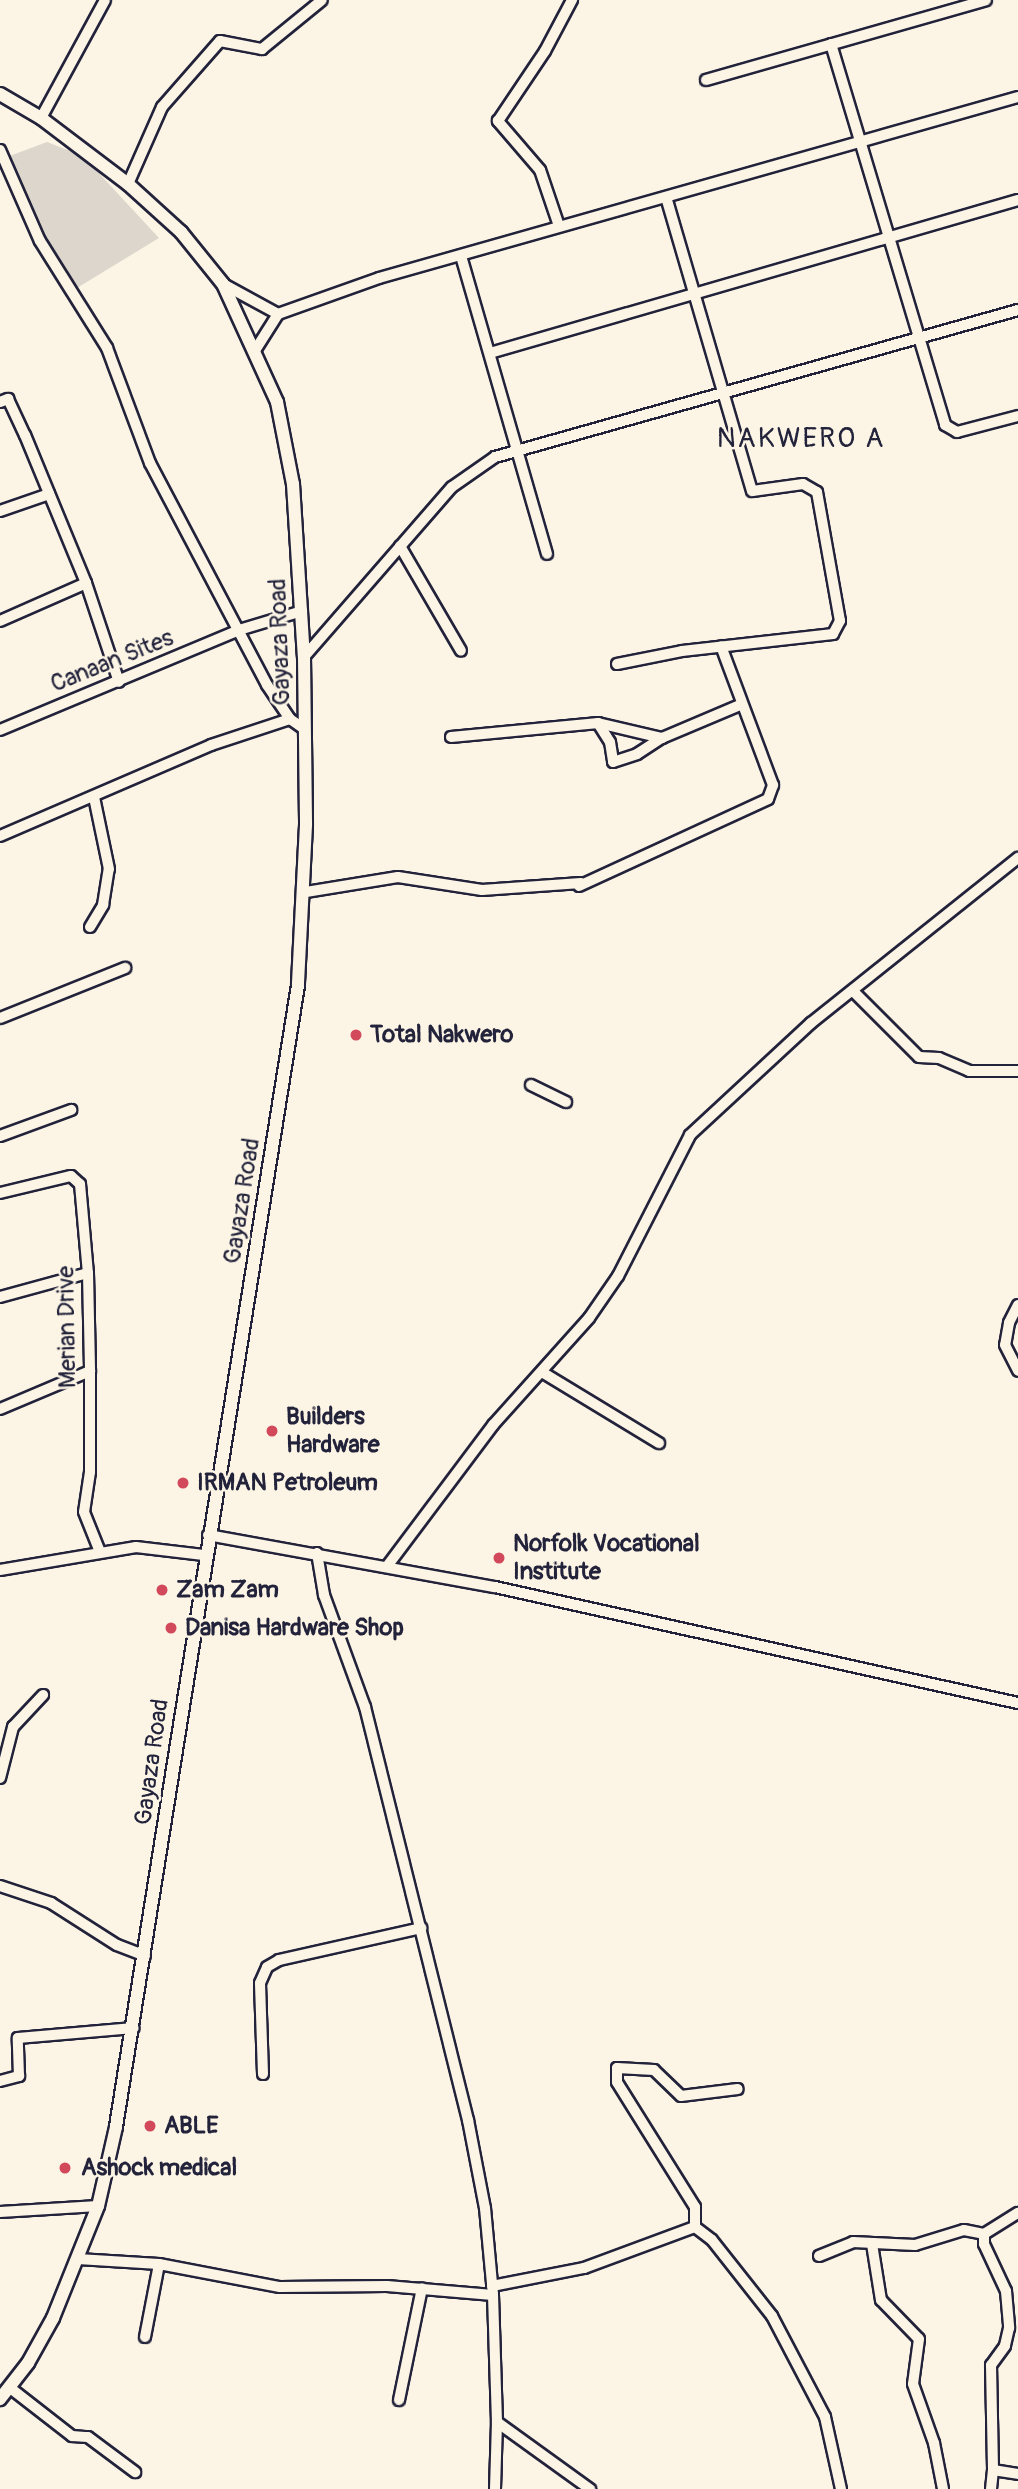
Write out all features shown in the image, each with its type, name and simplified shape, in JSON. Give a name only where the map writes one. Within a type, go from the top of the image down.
[{"type":"main road","name":"Gayaza Road","points":[[0,94],[41,118],[128,184],[181,232],[223,284],[277,402],[293,484],[302,611],[306,892],[298,985],[204,1555],[134,2028],[98,2206],[53,2318],[0,2399]]},
{"type":"street","points":[[41,118],[105,0]]},
{"type":"street","points":[[128,184],[162,107],[220,41],[262,49],[322,0]]},
{"type":"street","points":[[559,226],[540,170],[498,121],[545,51],[572,0]]},
{"type":"street","points":[[706,80],[986,0]]},
{"type":"street","points":[[831,44],[940,413],[951,430],[971,430],[1018,416]]},
{"type":"street","points":[[254,352],[278,314],[379,278],[860,139],[1018,97]]},
{"type":"street","points":[[0,150],[2,161],[40,241],[107,348],[150,463],[290,719],[303,728]]},
{"type":"street","points":[[617,664],[722,646],[833,634],[840,621],[817,492],[803,484],[752,491],[727,395],[666,197]]},
{"type":"street","points":[[490,353],[1018,200]]},
{"type":"street","points":[[461,256],[547,554]]},
{"type":"street","points":[[223,284],[278,314]]},
{"type":"street","points":[[304,657],[452,487],[495,457],[727,395],[1018,310]]},
{"type":"street","points":[[0,402],[8,399],[49,494],[86,583],[119,682]]},
{"type":"street","points":[[0,511],[49,494]]},
{"type":"street","points":[[400,546],[461,651]]},
{"type":"street","points":[[0,621],[86,583]]},
{"type":"street","name":"Canaan Sites","points":[[0,730],[239,630],[302,611]]},
{"type":"street","points":[[306,892],[398,877],[482,890],[580,884],[768,800],[774,785],[740,705],[722,646]]},
{"type":"street","points":[[598,723],[610,742],[613,762],[637,754],[662,738],[740,705]]},
{"type":"street","points":[[0,836],[211,745],[290,719]]},
{"type":"street","points":[[451,737],[598,723],[662,738]]},
{"type":"street","points":[[90,927],[103,905],[109,869],[94,797]]},
{"type":"street","points":[[388,1565],[493,1425],[542,1373],[612,1286],[690,1135],[802,1031],[853,991],[914,937],[1018,858]]},
{"type":"street","points":[[0,1018],[125,968]]},
{"type":"street","points":[[853,991],[919,1057],[939,1058],[969,1071],[1018,1071]]},
{"type":"street","points":[[531,1085],[566,1102]]},
{"type":"street","points":[[0,1136],[71,1110]]},
{"type":"street","name":"Merian Drive","points":[[0,1193],[71,1176],[77,1179],[88,1273],[90,1472],[84,1512],[100,1552]]},
{"type":"street","points":[[0,1297],[88,1273]]},
{"type":"street","points":[[1018,1305],[1005,1335],[1007,1353],[1018,1371]]},
{"type":"street","points":[[0,1409],[90,1371]]},
{"type":"street","points":[[542,1373],[659,1443]]},
{"type":"street","points":[[208,1535],[388,1565],[1018,1703]]},
{"type":"street","points":[[0,1570],[136,1547],[204,1555]]},
{"type":"street","points":[[317,1553],[324,1595],[365,1707],[468,2120],[485,2208],[492,2290],[497,2422],[495,2489]]},
{"type":"street","points":[[0,1777],[13,1727],[43,1695]]},
{"type":"street","points":[[0,1886],[51,1903],[117,1945],[145,1956]]},
{"type":"street","points":[[263,2074],[260,1983],[267,1967],[279,1960],[421,1928]]},
{"type":"street","points":[[0,2081],[19,2076],[18,2038],[134,2028]]},
{"type":"street","points":[[695,2227],[695,2207],[687,2190],[615,2071],[621,2066],[654,2070],[674,2091],[690,2097],[738,2090]]},
{"type":"street","points":[[0,2212],[98,2206]]},
{"type":"street","points":[[819,2256],[853,2242],[915,2245],[964,2230],[984,2234],[1018,2213]]},
{"type":"street","points":[[78,2259],[159,2264],[280,2287],[492,2290],[584,2268],[695,2227]]},
{"type":"street","points":[[695,2227],[712,2240],[772,2316],[825,2417],[841,2489]]},
{"type":"street","points":[[984,2234],[984,2244],[1006,2291],[1009,2328],[1005,2346],[991,2365],[993,2470],[990,2489]]},
{"type":"street","points":[[872,2244],[881,2300],[919,2339],[913,2384],[934,2443],[943,2489]]},
{"type":"street","points":[[145,2337],[159,2264]]},
{"type":"street","points":[[399,2400],[422,2288]]},
{"type":"street","points":[[1009,2328],[1018,2338]]},
{"type":"street","points":[[9,2388],[72,2436],[88,2437],[135,2472]]},
{"type":"street","points":[[497,2422],[590,2489]]},
{"type":"street","points":[[993,2470],[1018,2474]]},
{"type":"shaded area","points":[[47,142],[83,156],[159,238],[72,291],[7,157]]},
{"type":"place","name":"Total Nakwero","points":[[356,1035]]},
{"type":"place","name":"Builders Hardware","points":[[272,1431]]},
{"type":"place","name":"IRMAN Petroleum","points":[[183,1483]]},
{"type":"place","name":"Norfolk Vocational Institute","points":[[499,1558]]},
{"type":"place","name":"Zam Zam","points":[[162,1590]]},
{"type":"place","name":"Danisa Hardware Shop","points":[[171,1628]]},
{"type":"place","name":"ABLE","points":[[150,2126]]},
{"type":"place","name":"Ashock medical","points":[[65,2168]]},
{"type":"district","name":"NAKWERO A","points":[[801,439]]}]
